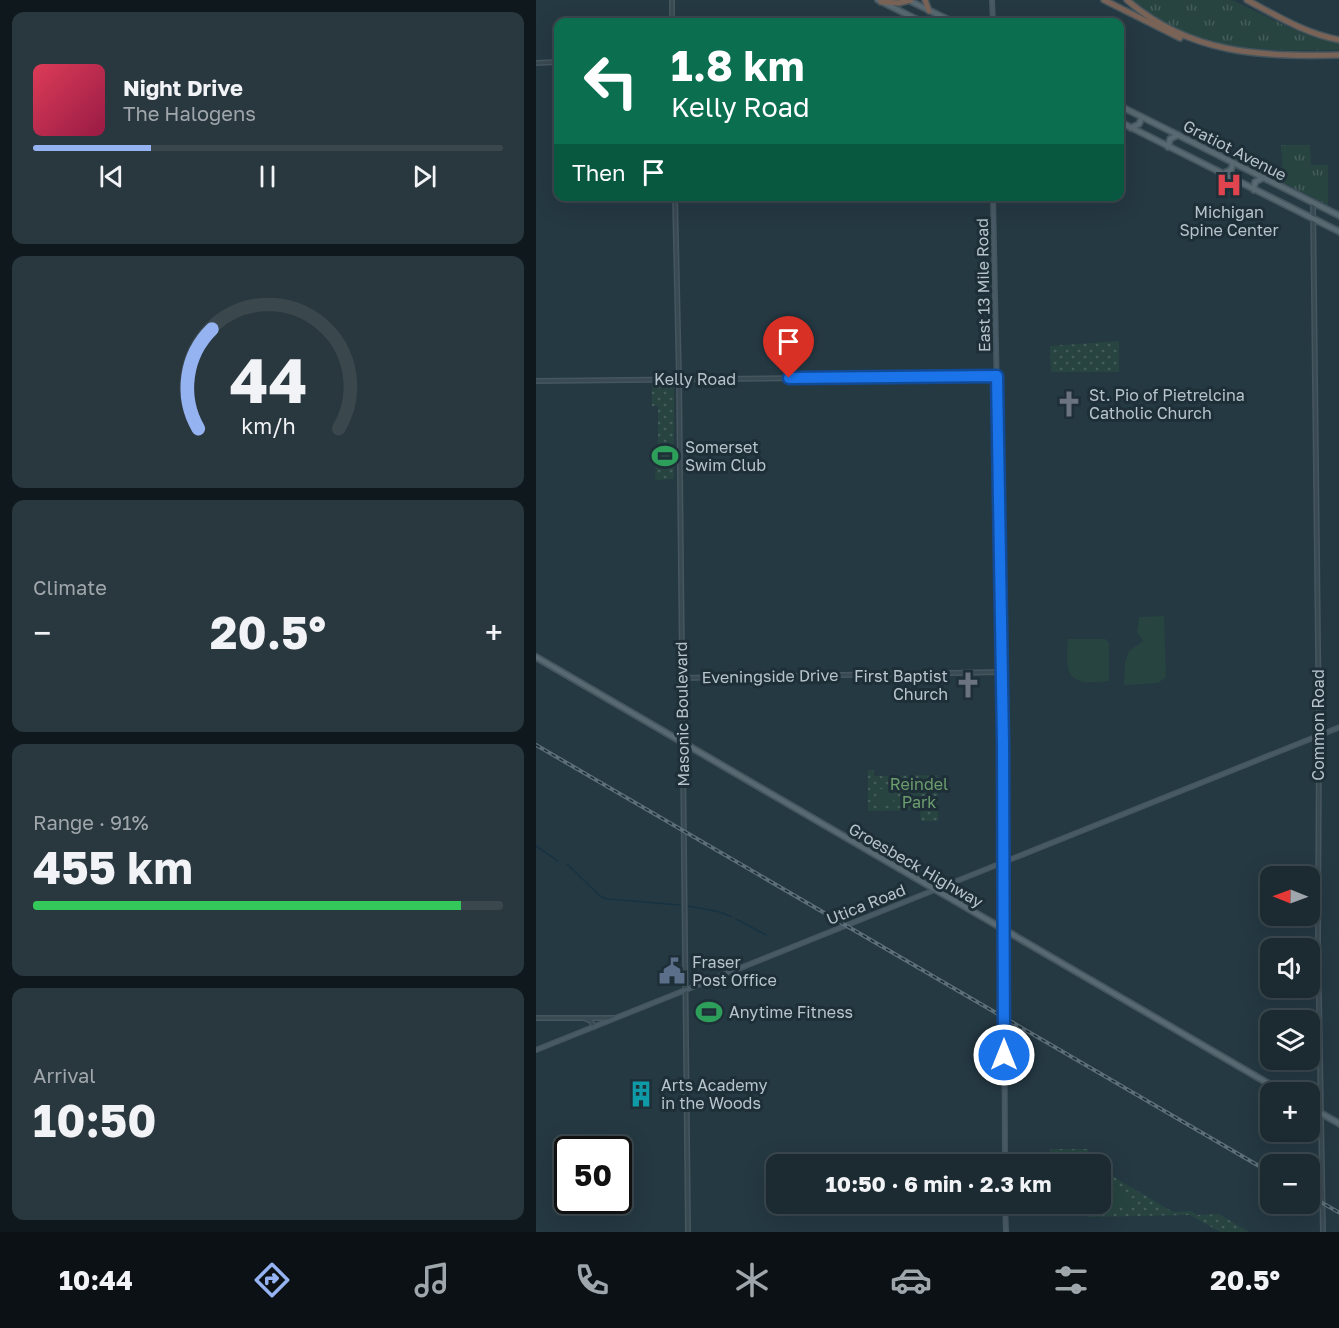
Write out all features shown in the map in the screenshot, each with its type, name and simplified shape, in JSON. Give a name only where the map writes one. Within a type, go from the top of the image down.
[{"type":"highway","points":[[880,1],[899,3],[910,0]]},
{"type":"highway","points":[[925,0],[929,11]]},
{"type":"highway","points":[[1104,0],[1186,41],[1226,53],[1340,55]]},
{"type":"highway","points":[[1127,0],[1147,16],[1179,34],[1212,46],[1256,54]]},
{"type":"highway","points":[[1247,0],[1294,25],[1340,40]]},
{"type":"main road","points":[[910,0],[938,18]]},
{"type":"main road","points":[[992,0],[993,18]]},
{"type":"main road","points":[[880,1],[914,18]]},
{"type":"main road","name":"Gratiot Avenue","points":[[1124,108],[1340,216]]},
{"type":"main road","points":[[1131,128],[1139,124],[1142,117]]},
{"type":"main road","name":"Gratiot Avenue","points":[[1124,124],[1340,232]]},
{"type":"main road","points":[[1168,147],[1170,139],[1178,135]]},
{"type":"main road","points":[[1222,174],[1231,170],[1232,163]]},
{"type":"main road","points":[[1254,190],[1255,182],[1263,178]]},
{"type":"main road","name":"East 13 Mile Road","points":[[993,201],[1002,672],[1005,1154]]},
{"type":"main road","name":"Groesbeck Highway","points":[[536,657],[1266,1082]]},
{"type":"main road","name":"Utica Road","points":[[536,1050],[1340,727]]},
{"type":"main road","points":[[1322,1114],[1340,1124]]},
{"type":"main road","points":[[1005,1214],[1006,1232]]},
{"type":"street","points":[[672,0],[672,18]]},
{"type":"street","points":[[536,63],[554,62]]},
{"type":"street","name":"Masonic Boulevard","points":[[675,201],[688,1232]]},
{"type":"street","name":"Common Road","points":[[1313,202],[1319,735],[1318,940],[1324,1232]]},
{"type":"street","name":"Kelly Road","points":[[536,381],[997,376]]},
{"type":"street","name":"Eveningside Drive","points":[[681,678],[1002,672]]},
{"type":"street","points":[[536,1018],[615,1018]]},
{"type":"street","points":[[584,1018],[591,1021],[594,1027]]},
{"type":"green space","points":[[1133,0],[1232,0],[1290,28],[1339,44],[1339,50],[1282,50],[1231,46],[1182,31],[1158,18]]},
{"type":"green space","points":[[1281,145],[1310,145],[1311,165],[1328,165],[1328,205],[1280,181],[1283,175]]},
{"type":"green space","points":[[1119,341],[1119,372],[1051,372],[1050,346]]},
{"type":"green space","points":[[652,384],[674,384],[674,479],[655,480],[656,459],[658,459],[658,406],[652,406]]},
{"type":"green space","points":[[1164,616],[1166,677],[1158,683],[1124,685],[1125,663],[1129,651],[1143,641],[1137,632],[1139,617]]},
{"type":"green space","points":[[1068,639],[1105,639],[1109,643],[1109,681],[1085,682],[1072,676],[1067,662]]},
{"type":"green space","name":"Reindel Park","points":[[868,770],[874,770],[874,776],[938,775],[938,821],[921,821],[920,810],[868,811]]},
{"type":"green space","points":[[878,789],[892,791],[894,805],[878,804]]},
{"type":"green space","points":[[1050,1149],[1088,1149],[1088,1154],[1050,1154]]},
{"type":"green space","points":[[1111,1175],[1173,1212],[1191,1211],[1197,1215],[1219,1214],[1249,1232],[1220,1232],[1190,1215],[1089,1217],[1081,1214],[1111,1214]]},
{"type":"green space","points":[[1111,1182],[1121,1189],[1119,1192],[1131,1192],[1131,1205],[1111,1206]]},
{"type":"waterway","points":[[536,846],[558,861]]},
{"type":"waterway","points":[[567,864],[600,896],[607,899],[680,905]]},
{"type":"waterway","points":[[688,906],[720,912],[732,917]]},
{"type":"waterway","points":[[736,919],[766,935]]},
{"type":"railway","points":[[536,745],[1260,1167]]},
{"type":"railway","points":[[1320,1202],[1340,1213]]},
{"type":"place","name":"Michigan Spine Center","points":[[1229,185]]},
{"type":"place","name":"St. Pio of Pietrelcina Catholic Church","points":[[1069,404]]},
{"type":"place","name":"Somerset Swim Club","points":[[665,456]]},
{"type":"place","name":"First Baptist Church","points":[[968,685]]},
{"type":"place","name":"Fraser Post Office","points":[[672,971]]},
{"type":"place","name":"Anytime Fitness","points":[[709,1012]]},
{"type":"place","name":"Arts Academy in the Woods","points":[[641,1094]]},
{"type":"route","points":[[789,378],[997,376],[1003,744],[1004,1055]]}]
